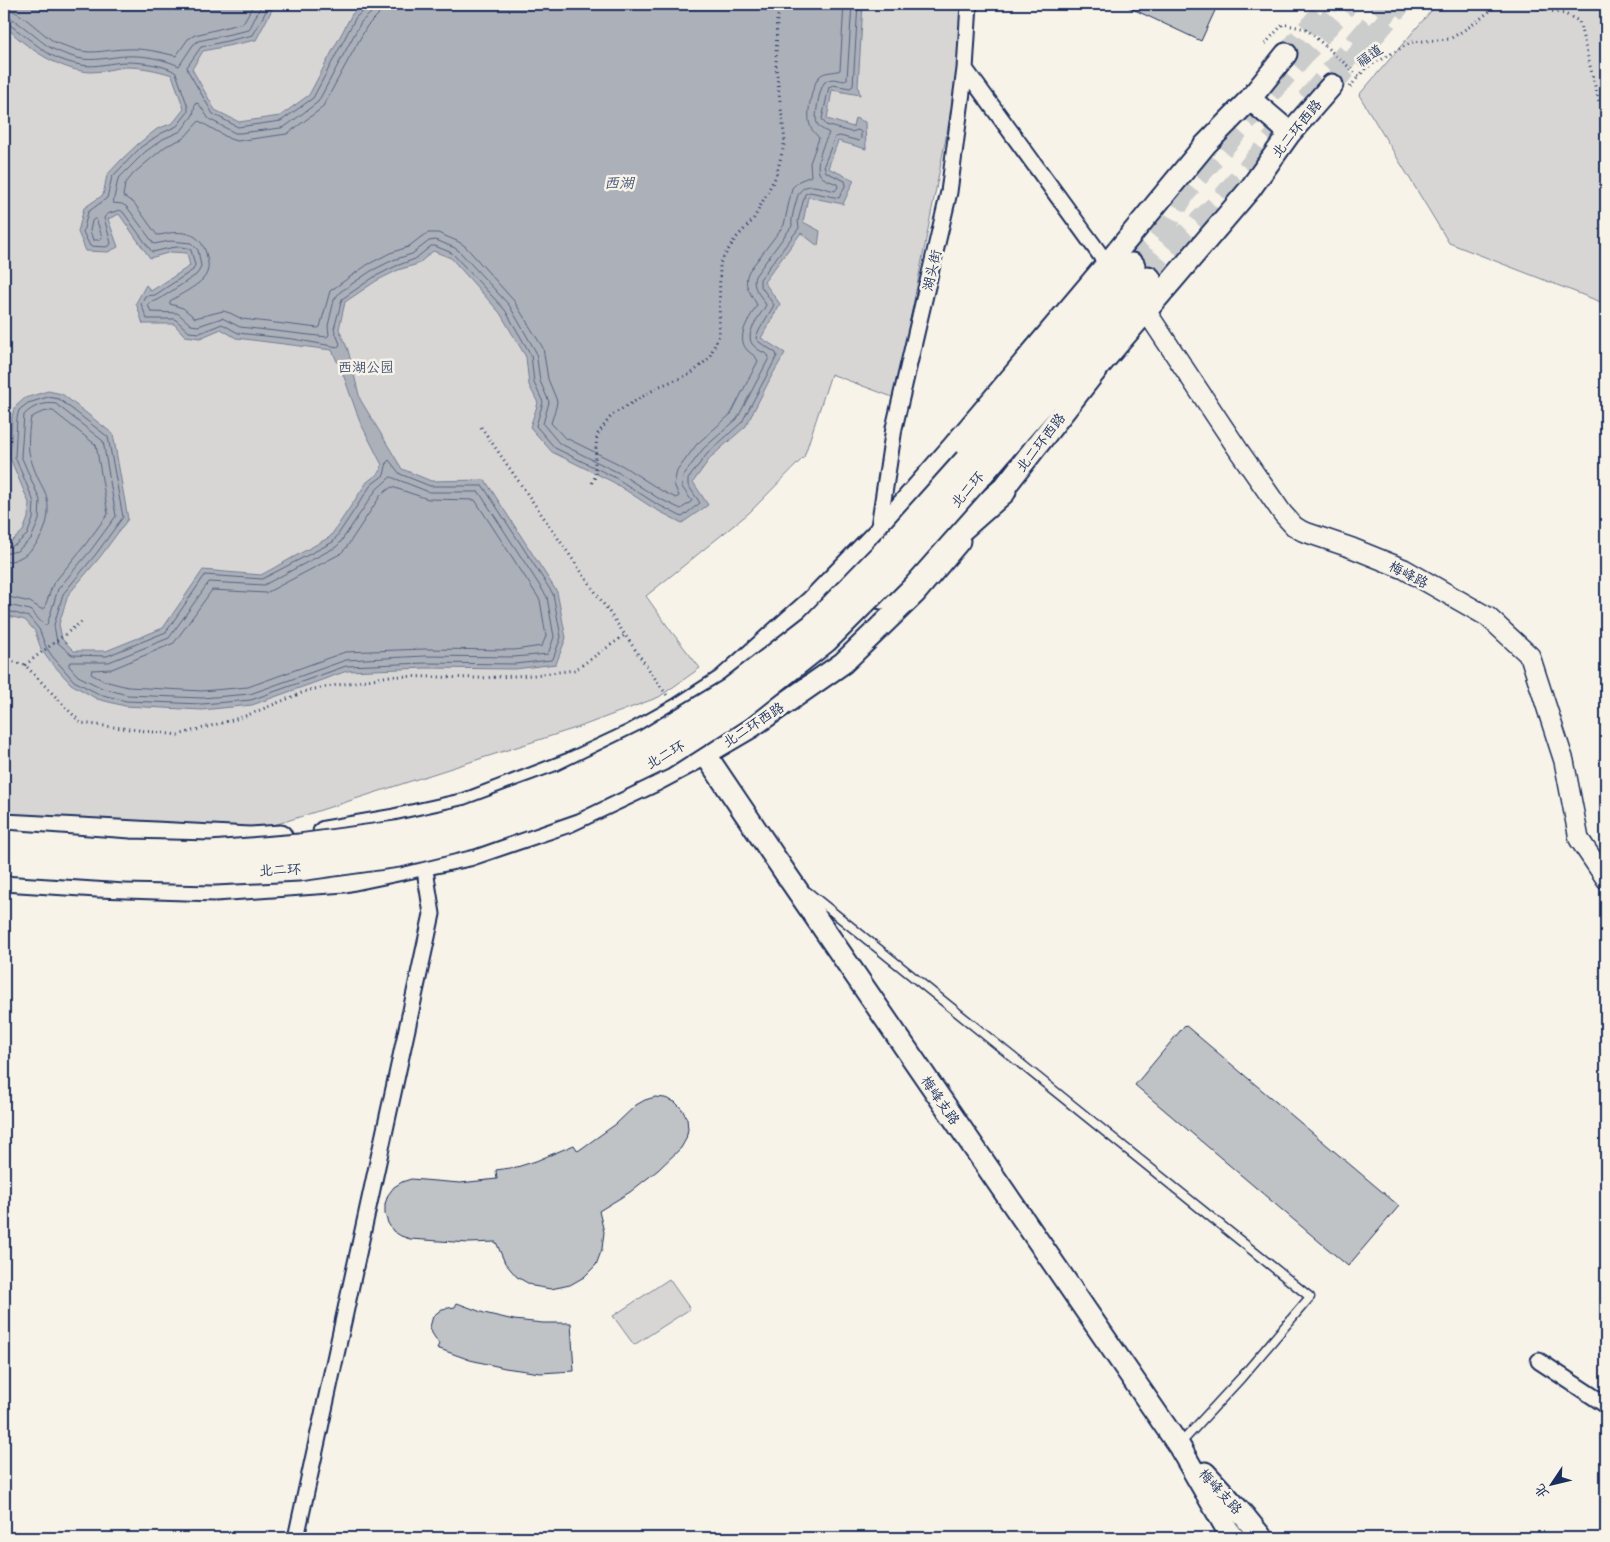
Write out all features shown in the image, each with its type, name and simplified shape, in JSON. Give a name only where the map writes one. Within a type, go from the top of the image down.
[{"type":"highway","name":"北二环","points":[[4,862],[126,870],[214,872],[299,868],[399,854],[472,836],[572,801],[661,758],[739,708],[825,640],[896,569],[974,467],[1140,272]]},
{"type":"highway","name":"北二环","points":[[4,843],[129,852],[211,854],[298,847],[396,834],[468,818],[563,783],[645,743],[729,692],[806,632],[974,467]]},
{"type":"highway","points":[[825,640],[915,568],[1002,491]]},
{"type":"main road","points":[[4,824],[250,838],[333,831],[466,804],[570,764],[632,735],[677,710],[722,681],[812,602],[878,533],[953,447],[1205,145],[1250,99],[1286,54]]},
{"type":"main road","name":"北二环西路","points":[[4,880],[97,886],[215,890],[345,881],[469,854],[569,822],[656,780],[751,727],[843,662],[915,593],[1002,491],[1100,365],[1250,189],[1290,133],[1332,84]]},
{"type":"main road","points":[[1250,99],[1290,133]]},
{"type":"main road","points":[[677,710],[705,754]]},
{"type":"main road","name":"梅峰支路","points":[[705,754],[1179,1446],[1234,1538]]},
{"type":"main road","name":"梅峰支路","points":[[1179,1446],[1262,1538]]},
{"type":"street","name":"湖头街","points":[[878,533],[894,428],[949,192],[965,70],[969,4]]},
{"type":"street","points":[[965,70],[1107,264]]},
{"type":"street","name":"梅峰路","points":[[1146,311],[1239,451],[1283,514],[1294,526],[1302,531],[1352,548],[1404,569],[1488,617],[1530,656],[1564,761],[1579,839],[1606,879]]},
{"type":"street","points":[[296,1538],[432,914],[424,864]]},
{"type":"street","points":[[1539,1361],[1606,1405]]},
{"type":"lane","points":[[786,874],[1310,1297],[1179,1446]]},
{"type":"path","points":[[592,483],[595,477],[597,435],[612,415],[660,386],[691,374],[709,358],[719,335],[720,263],[735,239],[753,220],[776,176],[785,141],[776,68],[777,18],[783,4]]},
{"type":"path","name":"福道","points":[[1264,44],[1283,24],[1306,29],[1359,76],[1366,68],[1412,42],[1450,39],[1499,4]]},
{"type":"path","points":[[1518,4],[1565,14],[1579,21],[1599,102],[1606,104]]},
{"type":"path","points":[[481,427],[677,710]]},
{"type":"path","points":[[26,665],[84,620]]},
{"type":"path","points":[[4,658],[26,665],[81,723],[178,735],[243,717],[309,690],[390,676],[479,678],[534,675],[576,670],[625,635]]},
{"type":"green space","name":"西湖公园","points":[[4,4],[964,4],[958,76],[895,398],[831,374],[804,457],[749,513],[646,596],[700,668],[659,697],[582,726],[262,829],[4,814]]},
{"type":"green space","points":[[1437,4],[1606,4],[1606,304],[1449,243],[1359,95]]},
{"type":"green space","points":[[669,1279],[690,1309],[634,1345],[613,1316]]},
{"type":"water","name":"西湖","points":[[4,4],[275,4],[256,40],[203,51],[192,69],[215,110],[239,122],[280,116],[309,95],[352,14],[365,4],[863,4],[858,86],[860,95],[832,90],[827,119],[853,127],[855,118],[865,122],[866,149],[838,141],[828,168],[854,180],[843,204],[808,197],[803,222],[820,231],[818,246],[801,233],[764,282],[780,304],[761,338],[785,353],[746,426],[711,457],[693,482],[708,505],[682,523],[653,508],[613,482],[552,452],[530,427],[538,403],[529,385],[526,357],[500,313],[451,258],[433,251],[418,264],[398,270],[376,281],[345,302],[339,329],[348,350],[360,399],[402,469],[431,481],[485,480],[557,592],[566,638],[556,664],[515,669],[426,668],[347,671],[252,705],[202,710],[125,706],[97,699],[71,684],[48,659],[41,649],[35,631],[25,620],[4,615],[4,544],[12,541],[23,531],[28,518],[29,503],[10,458],[14,408],[25,398],[48,391],[62,394],[113,434],[128,519],[100,557],[68,595],[59,624],[62,639],[74,651],[106,651],[163,628],[203,570],[261,575],[330,537],[367,482],[380,472],[382,465],[360,422],[332,350],[236,338],[221,329],[200,338],[185,336],[174,324],[143,324],[136,303],[146,285],[151,291],[190,266],[187,253],[171,252],[150,258],[119,214],[108,219],[118,247],[108,252],[86,251],[78,232],[84,208],[103,195],[107,175],[138,144],[157,129],[173,123],[184,109],[172,75],[132,67],[91,72],[79,71],[55,62],[33,49],[4,25]]},
{"type":"building","points":[[1122,4],[1218,4],[1201,41]]},
{"type":"building","points":[[1185,1025],[1399,1206],[1348,1266],[1135,1085]]},
{"type":"building","points":[[655,1097],[675,1102],[682,1109],[687,1119],[686,1139],[681,1148],[658,1170],[630,1192],[599,1211],[604,1232],[602,1249],[596,1265],[584,1277],[570,1285],[551,1289],[533,1286],[517,1277],[505,1263],[496,1242],[469,1243],[410,1239],[393,1231],[388,1223],[385,1214],[385,1204],[388,1195],[394,1187],[402,1182],[411,1179],[460,1183],[497,1179],[496,1170],[517,1167],[536,1161],[574,1145],[578,1151],[616,1124],[636,1105]]},
{"type":"building","points":[[457,1303],[484,1313],[514,1320],[571,1323],[574,1371],[540,1373],[505,1368],[470,1360],[437,1348],[439,1344],[430,1327],[433,1316],[442,1309],[455,1307]]},
{"type":"tunnel","points":[[1286,54],[1329,4]]},
{"type":"tunnel","points":[[1132,266],[1164,226],[1191,182],[1345,4]]},
{"type":"tunnel","points":[[1308,101],[1391,4]]},
{"type":"tunnel","points":[[1332,85],[1401,4]]},
{"type":"tunnel","points":[[1148,279],[1181,241],[1219,205],[1282,131]]}]
